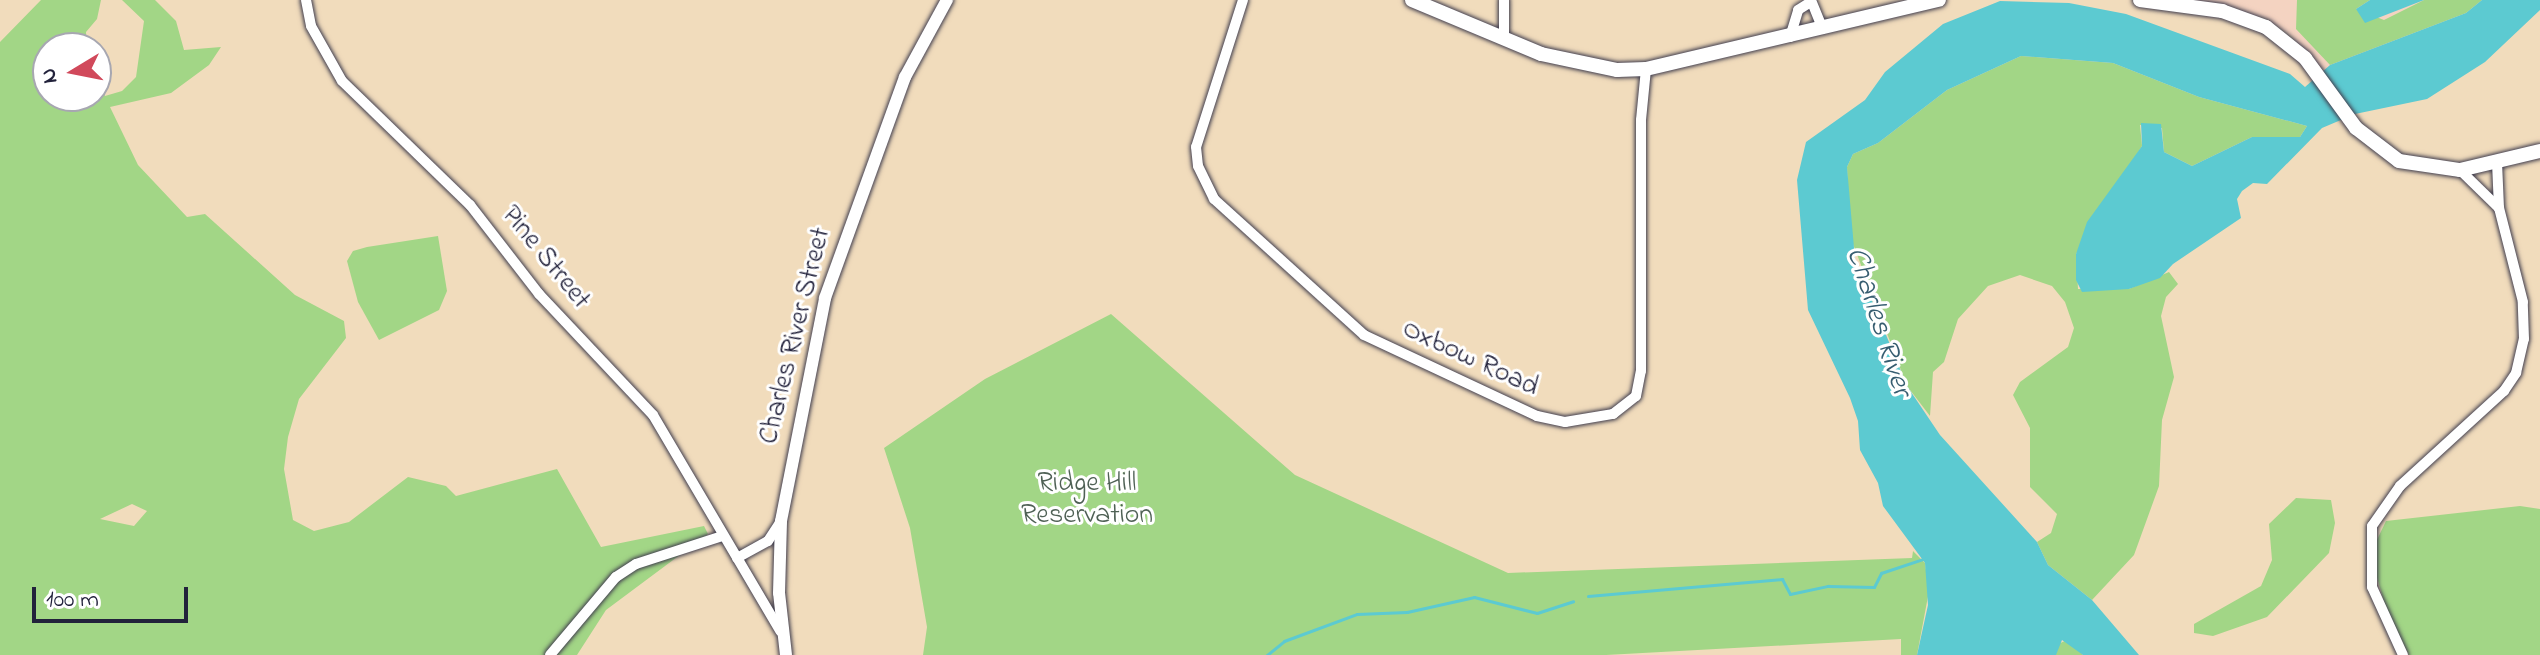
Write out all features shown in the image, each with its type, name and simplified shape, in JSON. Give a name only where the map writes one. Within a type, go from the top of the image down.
[{"type":"main road","points":[[1412,0],[1504,39],[1584,66],[1646,69],[1939,0]]},
{"type":"main road","points":[[2140,0],[2249,17],[2287,41],[2316,70],[2350,120],[2399,161],[2460,170],[2540,151]]},
{"type":"street","name":"Pine Street","points":[[306,0],[311,26],[342,81],[470,205],[539,294],[629,385],[653,415],[784,639]]},
{"type":"street","name":"Charles River Street","points":[[786,655],[781,521],[825,298],[846,231],[905,77],[947,0]]},
{"type":"street","name":"Oxbow Road","points":[[1243,0],[1196,147],[1198,166],[1214,199],[1364,335],[1537,416],[1565,422],[1613,414],[1636,396],[1641,371],[1641,120],[1646,69]]},
{"type":"street","points":[[1504,0],[1504,39]]},
{"type":"street","points":[[1790,37],[1798,10],[1811,1],[1823,29]]},
{"type":"street","points":[[2403,655],[2372,587],[2372,526],[2400,486],[2489,409],[2516,373],[2524,339],[2523,302],[2499,208],[2497,163]]},
{"type":"street","points":[[2460,170],[2499,208]]},
{"type":"street","points":[[737,558],[768,541],[781,521]]},
{"type":"street","points":[[550,655],[616,577],[636,564],[722,536]]},
{"type":"shaded area","points":[[2186,0],[2488,0],[2402,34],[2324,78],[2292,36],[2266,18]]},
{"type":"green space","points":[[41,0],[101,0],[97,19],[86,32],[32,32],[32,112],[112,111],[138,165],[187,217],[205,214],[295,295],[344,321],[346,338],[299,399],[288,437],[284,469],[293,520],[314,531],[349,522],[408,477],[446,486],[456,496],[557,469],[601,547],[704,526],[708,534],[606,610],[577,655],[0,655],[0,42]],"holes":[[[132,504],[147,511],[134,526],[100,519]]]},
{"type":"green space","points":[[122,0],[155,0],[176,21],[184,50],[221,47],[209,65],[171,93],[112,107],[112,94],[122,91],[136,77],[144,21]]},
{"type":"green space","points":[[2297,0],[2370,0],[2356,9],[2384,20],[2424,0],[2482,0],[2466,13],[2330,65],[2296,29]]},
{"type":"green space","points":[[2021,56],[2113,63],[2199,97],[2307,126],[2300,137],[2252,137],[2192,166],[2164,152],[2162,128],[2140,125],[2142,146],[2076,254],[2078,289],[2129,289],[2169,272],[2178,284],[2166,297],[2161,316],[2174,377],[2162,420],[2159,486],[2134,555],[2092,600],[2048,565],[2037,542],[2051,533],[2057,514],[2030,487],[2030,428],[2013,395],[2020,382],[2068,347],[2074,328],[2065,302],[2052,286],[2020,275],[1988,286],[1958,319],[1944,362],[1933,372],[1930,416],[1907,386],[1850,236],[1847,167],[1853,154],[1878,143],[1947,90]]},
{"type":"green space","points":[[438,236],[447,291],[439,310],[379,340],[358,302],[347,261],[353,251],[367,247]]},
{"type":"green space","name":"Ridge Hill Reservation","points":[[1111,314],[1295,475],[1508,573],[1912,558],[1913,551],[1925,563],[1929,591],[1917,655],[1901,655],[1901,639],[1606,655],[923,655],[927,627],[910,528],[884,448],[985,379]]},
{"type":"green space","points":[[2296,498],[2331,500],[2335,523],[2329,553],[2267,617],[2213,636],[2194,633],[2194,624],[2261,586],[2272,560],[2269,524]]},
{"type":"green space","points":[[2520,506],[2540,509],[2540,655],[2409,655],[2387,612],[2376,574],[2375,544],[2386,521]]},
{"type":"green space","points":[[2067,640],[2083,655],[2056,655],[2056,645]]},
{"type":"water","points":[[2370,0],[2424,0],[2365,23],[2356,9]]},
{"type":"water","name":"Charles River","points":[[2482,0],[2540,0],[2540,10],[2485,62],[2427,99],[2355,114],[2322,128],[2267,184],[2253,183],[2242,191],[2237,199],[2241,218],[2173,264],[2160,278],[2129,289],[2082,292],[2076,280],[2076,254],[2087,222],[2142,146],[2141,123],[2161,124],[2164,152],[2192,166],[2252,137],[2300,137],[2307,126],[2199,97],[2113,63],[2021,56],[1947,90],[1878,143],[1853,154],[1847,167],[1855,259],[1907,386],[1940,435],[2037,542],[2048,565],[2092,600],[2139,655],[2083,655],[2062,640],[2056,655],[1917,655],[1928,605],[1925,563],[1883,506],[1878,483],[1860,450],[1858,421],[1850,398],[1808,310],[1797,180],[1806,142],[1865,100],[1885,72],[1943,24],[2000,1],[2069,3],[2126,14],[2290,74],[2305,87],[2330,65],[2466,13]]},
{"type":"waterway","points":[[1588,596],[1782,579],[1790,594],[1828,586],[1874,587],[1881,573],[1926,558]]},
{"type":"waterway","points":[[1267,655],[1284,641],[1357,614],[1407,612],[1474,597],[1537,613],[1573,601]]}]
